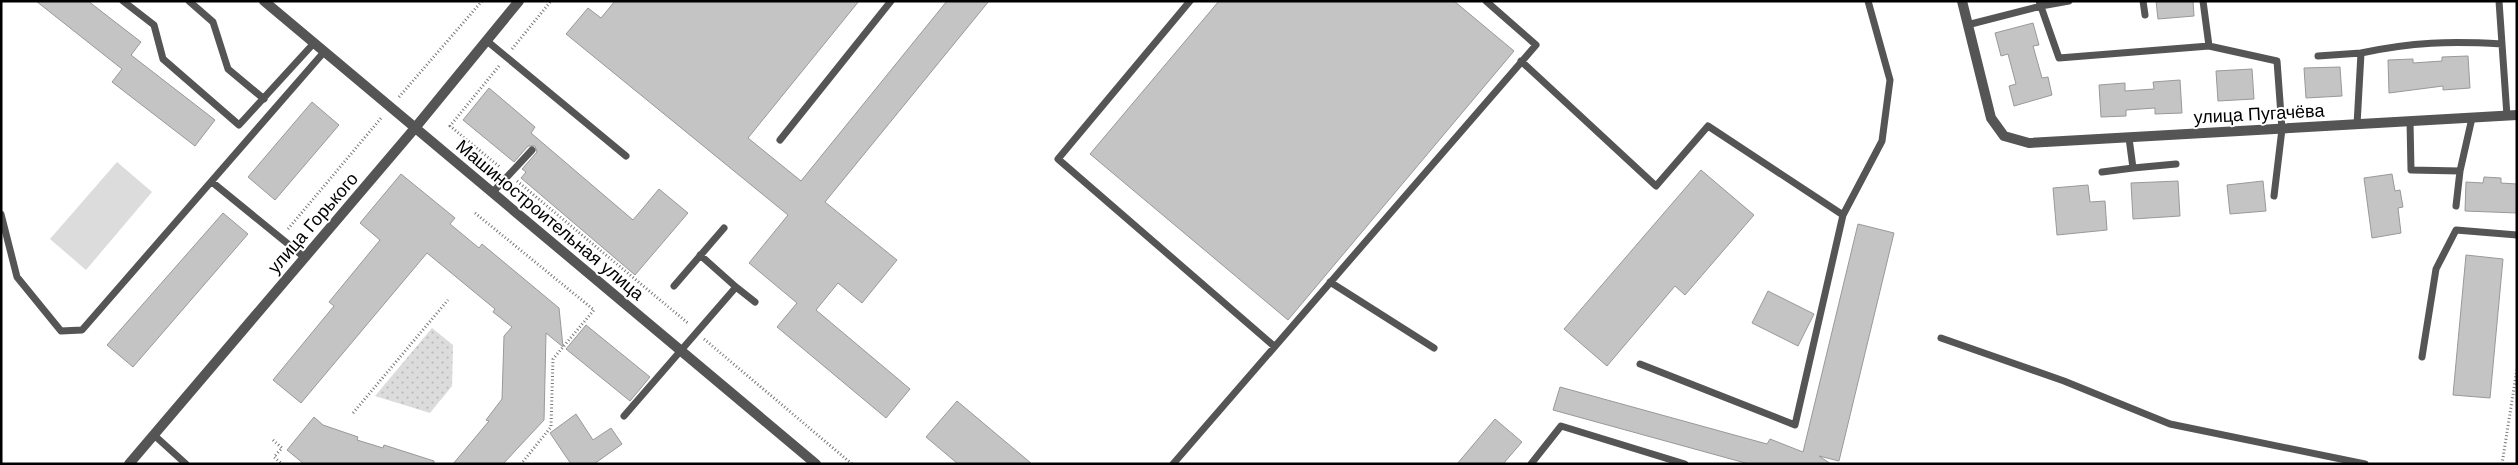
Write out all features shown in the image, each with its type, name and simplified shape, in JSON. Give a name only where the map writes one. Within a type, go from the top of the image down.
[{"type":"street","name":"Машиностроительная улица","points":[[264,1],[816,464]]},
{"type":"street","name":"улица Горького","points":[[130,464],[519,1]]},
{"type":"street","points":[[1962,1],[1967,24]]},
{"type":"street","name":"улица Пугачёва","points":[[1967,24],[1991,118],[2004,136],[2029,143],[2512,116]]},
{"type":"lane","points":[[123,1],[154,25],[163,59],[239,125],[314,43]]},
{"type":"lane","points":[[189,1],[213,22],[228,69],[264,99]]},
{"type":"lane","points":[[780,140],[891,1]]},
{"type":"lane","points":[[1190,1],[1058,160],[1274,346]]},
{"type":"lane","points":[[1173,464],[1536,45],[1486,1]]},
{"type":"lane","points":[[1640,364],[1795,425],[1843,215],[1882,141],[1890,80],[1868,1]]},
{"type":"lane","points":[[1967,24],[2040,4],[2069,1]]},
{"type":"lane","points":[[2144,1],[2146,16]]},
{"type":"lane","points":[[2203,1],[2209,46]]},
{"type":"lane","points":[[2499,1],[2502,44],[2512,116]]},
{"type":"lane","points":[[2040,4],[2059,58],[2209,46],[2277,61],[2282,129],[2274,196]]},
{"type":"lane","points":[[487,41],[626,156]]},
{"type":"lane","points":[[2318,56],[2361,53],[2404,44],[2454,41],[2502,44]]},
{"type":"lane","points":[[1,214],[17,276],[61,330],[82,330],[324,52]]},
{"type":"lane","points":[[2357,125],[2361,53]]},
{"type":"lane","points":[[1522,61],[1656,186],[1708,126],[1843,215]]},
{"type":"lane","points":[[2456,206],[2460,171],[2472,118]]},
{"type":"lane","points":[[2410,122],[2411,170],[2460,171]]},
{"type":"lane","points":[[2129,138],[2134,168]]},
{"type":"lane","points":[[492,193],[510,176],[532,150]]},
{"type":"lane","points":[[2102,172],[2176,164]]},
{"type":"lane","points":[[212,182],[304,257]]},
{"type":"lane","points":[[674,286],[724,228]]},
{"type":"lane","points":[[2422,357],[2436,269],[2456,230],[2517,235]]},
{"type":"lane","points":[[700,255],[755,302]]},
{"type":"lane","points":[[1330,282],[1434,348]]},
{"type":"lane","points":[[624,416],[682,352],[736,287]]},
{"type":"lane","points":[[1940,338],[2064,381],[2170,424],[2364,464]]},
{"type":"lane","points":[[1531,464],[1561,426],[1685,464]]},
{"type":"lane","points":[[154,435],[186,464]]},
{"type":"path","points":[[551,1],[450,126],[681,316],[716,352],[852,464]]},
{"type":"path","points":[[475,213],[594,310],[552,360],[551,427],[521,464]]},
{"type":"path","points":[[353,413],[448,300]]},
{"type":"path","points":[[2502,464],[2517,369]]},
{"type":"path","points":[[273,440],[282,448],[274,457],[282,464]]},
{"type":"shaded area","points":[[117,162],[152,192],[86,270],[50,239]]},
{"type":"shaded area","points":[[432,328],[453,345],[452,386],[430,413],[375,396]]},
{"type":"building","points":[[36,1],[88,1],[141,42],[131,55],[215,120],[195,146],[112,82],[122,69]]},
{"type":"building","points":[[615,1],[859,1],[748,138],[801,181],[947,1],[989,1],[825,202],[897,260],[862,303],[838,283],[816,310],[910,389],[886,418],[777,327],[797,303],[749,263],[788,215],[566,34],[588,8],[601,18]]},
{"type":"building","points":[[1219,1],[1454,1],[1514,51],[1288,320],[1090,154]]},
{"type":"building","points":[[2156,1],[2193,1],[2194,16],[2158,19]]},
{"type":"building","points":[[2033,23],[2039,45],[2033,46],[2042,78],[2048,77],[2052,95],[2014,106],[2009,86],[2016,84],[2008,54],[2001,56],[1995,33]]},
{"type":"building","points":[[2468,56],[2470,88],[2443,90],[2443,86],[2389,93],[2388,60],[2413,59],[2413,63],[2442,61],[2442,57]]},
{"type":"building","points":[[2340,67],[2342,96],[2306,98],[2304,68]]},
{"type":"building","points":[[2252,69],[2254,99],[2218,101],[2216,71]]},
{"type":"building","points":[[2180,80],[2182,113],[2155,114],[2155,108],[2126,110],[2126,116],[2101,117],[2099,85],[2125,83],[2125,91],[2154,89],[2153,82]]},
{"type":"building","points":[[489,88],[535,127],[531,133],[633,220],[659,189],[688,213],[635,275],[521,178],[526,172],[522,169],[537,152],[535,146],[528,146],[514,162],[463,120]]},
{"type":"building","points":[[312,102],[339,125],[275,200],[248,177]]},
{"type":"building","points":[[1701,170],[1754,215],[1685,295],[1675,286],[1607,366],[1564,329]]},
{"type":"building","points":[[401,174],[455,218],[450,224],[479,248],[482,244],[559,308],[563,347],[546,333],[544,420],[503,464],[453,464],[489,421],[486,420],[502,399],[504,336],[512,327],[493,312],[495,309],[427,253],[301,403],[273,380],[334,306],[329,302],[380,240],[360,223]]},
{"type":"building","points":[[2392,174],[2395,191],[2400,190],[2403,207],[2398,208],[2401,233],[2372,238],[2364,178]]},
{"type":"building","points":[[2484,177],[2501,178],[2501,183],[2517,184],[2517,213],[2465,211],[2466,182],[2483,183]]},
{"type":"building","points":[[2178,181],[2180,216],[2133,219],[2131,183]]},
{"type":"building","points":[[2263,181],[2266,211],[2230,214],[2227,185]]},
{"type":"building","points":[[2088,185],[2090,202],[2105,201],[2107,230],[2057,235],[2053,188]]},
{"type":"building","points":[[223,213],[248,234],[133,367],[107,345]]},
{"type":"building","points":[[1858,224],[1894,233],[1839,461],[1819,456],[1831,464],[1749,464],[1553,410],[1560,387],[1767,444],[1770,439],[1803,452]]},
{"type":"building","points":[[2466,255],[2503,259],[2490,398],[2453,395]]},
{"type":"building","points":[[1768,291],[1814,314],[1798,346],[1752,323]]},
{"type":"building","points":[[586,325],[650,377],[630,401],[566,349]]},
{"type":"building","points":[[957,401],[1032,464],[958,464],[926,437]]},
{"type":"building","points":[[576,414],[593,440],[611,428],[622,444],[594,464],[571,464],[550,433]]},
{"type":"building","points":[[314,417],[323,425],[358,437],[357,440],[383,448],[384,445],[434,461],[434,464],[304,464],[287,450]]},
{"type":"building","points":[[1495,419],[1522,442],[1503,464],[1457,464]]}]
